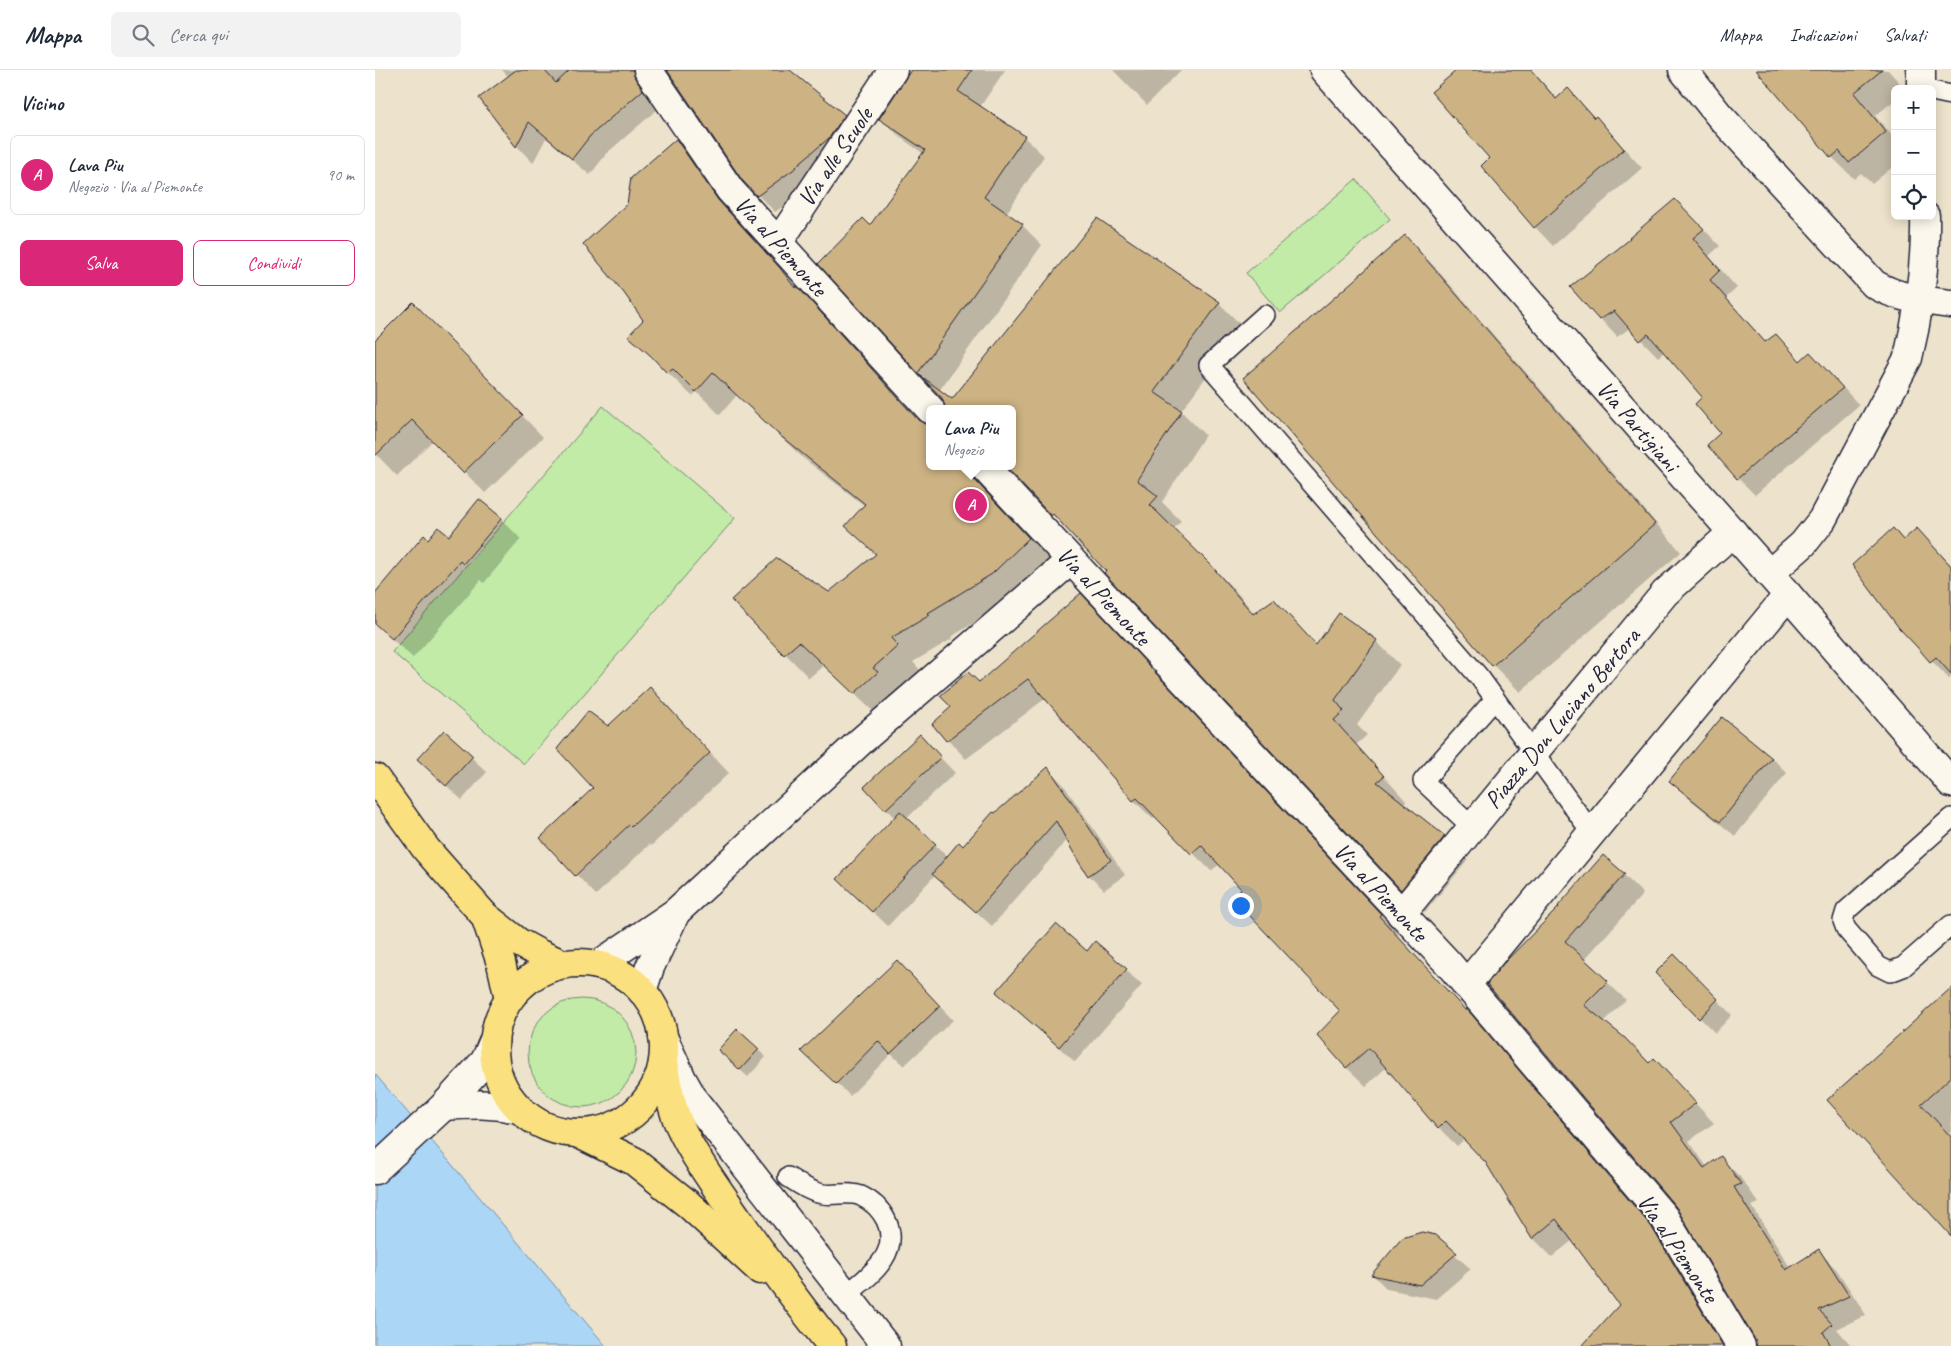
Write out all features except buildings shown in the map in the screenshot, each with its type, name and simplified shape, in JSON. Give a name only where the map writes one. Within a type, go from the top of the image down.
[{"type":"main road","points":[[375,778],[426,849],[485,916],[518,942],[539,954],[563,964]]},
{"type":"main road","points":[[485,916],[501,963],[509,999]]},
{"type":"main road","points":[[663,1050],[659,1078],[647,1100],[630,1116],[616,1125],[601,1130],[577,1133],[541,1124],[519,1109],[507,1094],[498,1077],[494,1058],[494,1040],[499,1018],[509,999],[526,981],[547,969],[563,964],[580,963],[606,967],[622,974],[642,991],[656,1013],[663,1050],[670,1098],[679,1122],[699,1160],[721,1195],[799,1306],[832,1346]]},
{"type":"main road","points":[[577,1133],[634,1161],[688,1204],[799,1306]]},
{"type":"street","name":"Via al Piemonte","points":[[649,70],[730,190],[926,405]]},
{"type":"street","name":"Via alle Scuole","points":[[778,243],[893,70]]},
{"type":"street","name":"Via Partigiani","points":[[1324,70],[1733,532],[1951,784]]},
{"type":"street","points":[[1683,70],[1719,115],[1874,284],[1884,290],[1919,300],[1951,304]]},
{"type":"street","points":[[1921,70],[1921,85]]},
{"type":"street","points":[[1769,574],[1803,544],[1822,520],[1908,358],[1915,331],[1919,300],[1926,242],[1925,220]]},
{"type":"street","name":"Via al Piemonte","points":[[987,470],[1466,985],[1664,1217],[1741,1346]]},
{"type":"street","name":"Piazza Don Luciano Bertora","points":[[1401,914],[1665,593],[1733,532]]},
{"type":"street","points":[[597,965],[676,912],[861,741],[1071,560]]},
{"type":"street","points":[[1466,985],[1788,596]]},
{"type":"street","points":[[642,991],[650,967],[676,912]]},
{"type":"street","points":[[375,1170],[444,1106],[485,1061],[494,1040]]},
{"type":"street","points":[[663,1050],[694,1100],[886,1346]]},
{"type":"street","points":[[444,1106],[474,1103],[496,1104],[519,1109]]},
{"type":"lane","points":[[1936,92],[1951,95]]},
{"type":"lane","points":[[1265,315],[1209,365],[1480,678],[1592,833]]},
{"type":"lane","points":[[1472,827],[1423,781],[1495,699]]},
{"type":"lane","points":[[1951,818],[1847,911],[1843,921],[1846,929],[1878,966],[1890,972],[1903,967],[1951,925]]},
{"type":"lane","points":[[789,1177],[811,1190],[824,1194],[849,1193],[860,1196],[870,1201],[879,1209],[885,1219],[890,1237],[888,1252],[875,1271],[846,1295]]},
{"type":"green space","points":[[1356,179],[1390,219],[1280,313],[1246,273]]},
{"type":"green space","points":[[603,406],[735,518],[524,764],[392,652]]},
{"type":"green space","points":[[582,999],[603,1003],[620,1015],[632,1032],[636,1053],[632,1074],[620,1091],[603,1103],[582,1107],[561,1103],[544,1091],[532,1074],[528,1053],[532,1032],[544,1015],[561,1003]]},
{"type":"water","points":[[375,1074],[606,1346],[375,1346]]},
{"type":"place","name":"Lava Piu","points":[[971,505]]}]
